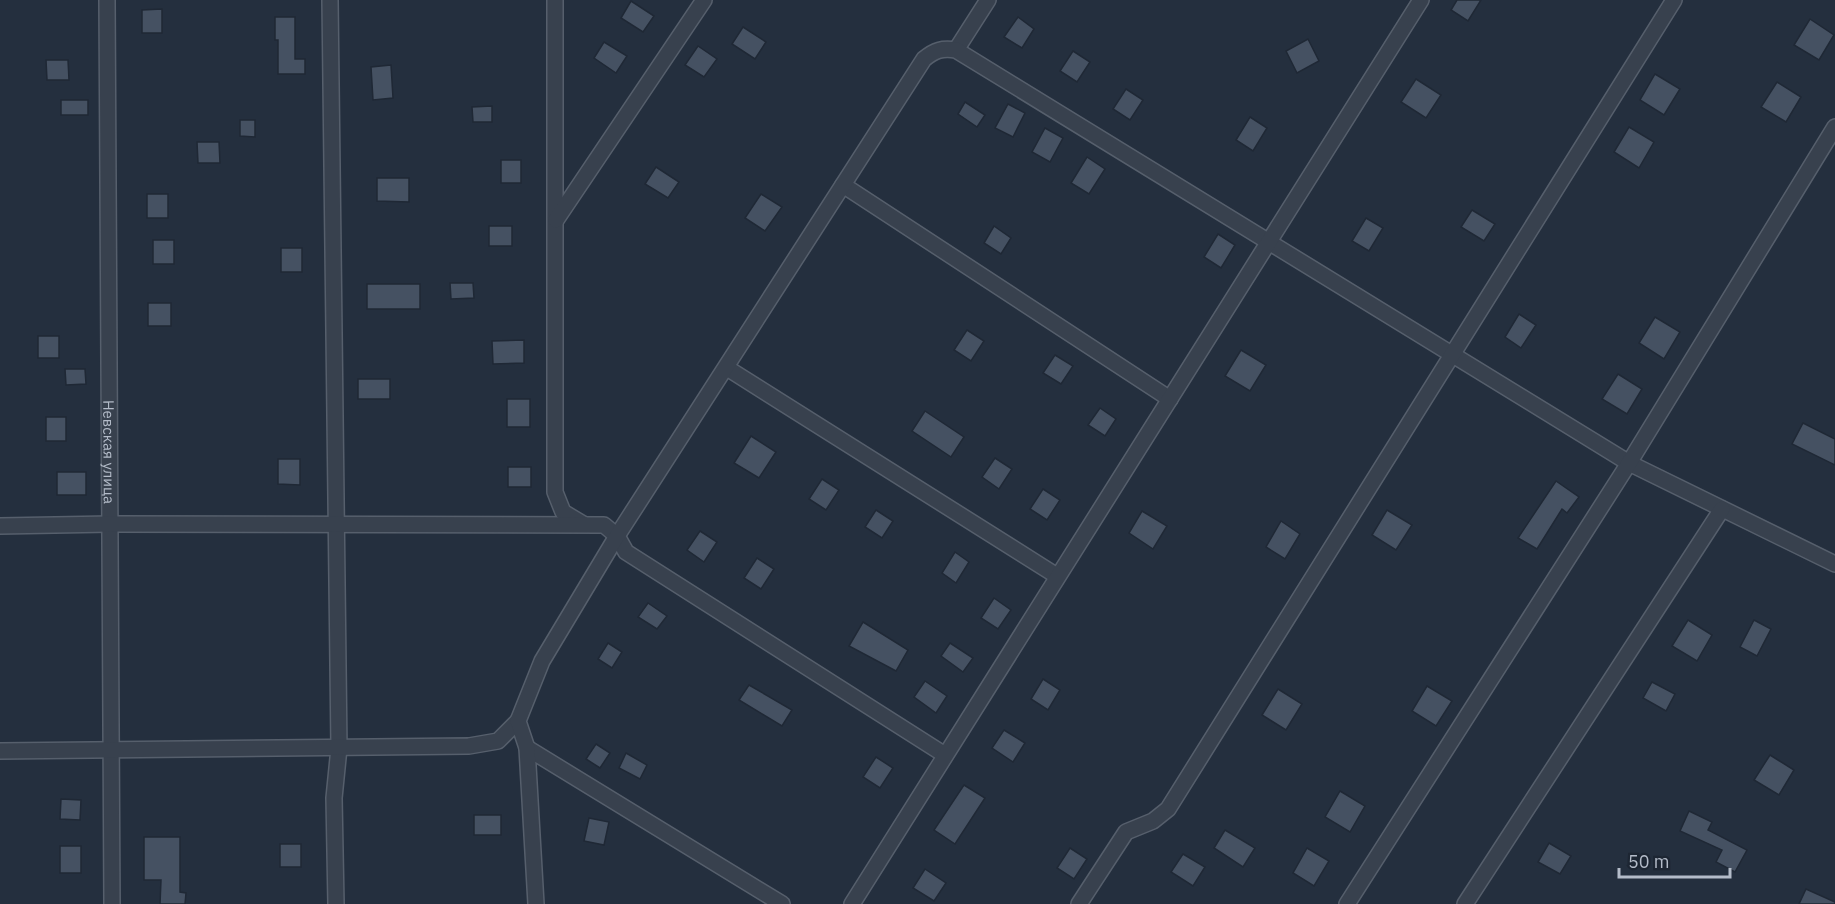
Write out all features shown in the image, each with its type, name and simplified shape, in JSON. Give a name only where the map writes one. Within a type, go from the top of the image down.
[{"type":"street","name":"Невская улица","points":[[107,0],[112,904]]},
{"type":"street","points":[[330,0],[339,748],[334,798],[336,904]]},
{"type":"street","points":[[555,0],[555,492],[563,512],[583,524]]},
{"type":"street","points":[[556,220],[704,0]]},
{"type":"street","points":[[956,50],[988,0]]},
{"type":"street","points":[[852,904],[1056,576],[1421,0]]},
{"type":"street","points":[[1079,904],[1126,832],[1153,821],[1168,808],[1674,0]]},
{"type":"street","points":[[0,751],[469,746],[498,741],[518,721],[542,661],[617,536],[843,184],[924,59],[933,51],[944,48],[956,50],[1629,463],[1835,564]]},
{"type":"street","points":[[1349,903],[1629,463],[1835,127]]},
{"type":"street","points":[[843,184],[1170,399]]},
{"type":"street","points":[[727,368],[1056,576]]},
{"type":"street","points":[[1465,904],[1722,509]]},
{"type":"street","points":[[0,526],[110,524],[604,525],[617,536],[626,552],[945,755]]},
{"type":"street","points":[[518,721],[526,748],[536,904]]},
{"type":"street","points":[[526,748],[782,904]]},
{"type":"building","points":[[1457,0],[1481,0],[1468,21],[1451,10]]},
{"type":"building","points":[[631,1],[654,16],[643,32],[621,18]]},
{"type":"building","points":[[162,9],[162,33],[142,33],[142,10]]},
{"type":"building","points":[[275,17],[295,17],[295,59],[305,59],[305,74],[278,74]]},
{"type":"building","points":[[1018,17],[1034,29],[1022,48],[1004,37]]},
{"type":"building","points":[[1810,19],[1834,35],[1819,60],[1794,45]]},
{"type":"building","points":[[743,27],[766,42],[755,59],[732,44]]},
{"type":"building","points":[[1308,39],[1319,61],[1297,73],[1286,51]]},
{"type":"building","points":[[604,42],[627,56],[616,73],[594,58]]},
{"type":"building","points":[[698,46],[717,59],[704,77],[685,65]]},
{"type":"building","points":[[1073,51],[1090,62],[1077,82],[1060,71]]},
{"type":"building","points":[[46,60],[68,60],[69,80],[47,80]]},
{"type":"building","points":[[391,65],[393,98],[373,100],[371,67]]},
{"type":"building","points":[[1655,74],[1680,89],[1664,115],[1640,100]]},
{"type":"building","points":[[1416,79],[1441,95],[1426,118],[1401,102]]},
{"type":"building","points":[[1777,82],[1801,97],[1786,122],[1761,107]]},
{"type":"building","points":[[1126,89],[1143,100],[1130,120],[1113,109]]},
{"type":"building","points":[[61,100],[88,100],[88,115],[61,115]]},
{"type":"building","points":[[965,102],[985,115],[977,127],[958,114]]},
{"type":"building","points":[[1008,104],[1025,113],[1013,137],[995,128]]},
{"type":"building","points":[[492,106],[492,122],[473,122],[472,107]]},
{"type":"building","points":[[1250,117],[1267,128],[1253,151],[1236,140]]},
{"type":"building","points":[[240,120],[255,120],[255,137],[240,136]]},
{"type":"building","points":[[1629,127],[1654,142],[1639,168],[1614,152]]},
{"type":"building","points":[[1045,128],[1063,138],[1050,162],[1032,152]]},
{"type":"building","points":[[197,142],[219,142],[220,163],[198,163]]},
{"type":"building","points":[[1087,157],[1105,169],[1089,194],[1071,183]]},
{"type":"building","points":[[501,160],[521,160],[521,183],[501,183]]},
{"type":"building","points":[[656,167],[679,182],[668,198],[645,184]]},
{"type":"building","points":[[377,178],[409,178],[409,202],[377,201]]},
{"type":"building","points":[[147,194],[168,194],[168,218],[147,218]]},
{"type":"building","points":[[761,194],[782,207],[765,231],[745,218]]},
{"type":"building","points":[[1472,210],[1495,224],[1484,241],[1461,227]]},
{"type":"building","points":[[1366,218],[1383,228],[1369,251],[1352,241]]},
{"type":"building","points":[[489,226],[512,226],[512,246],[489,246]]},
{"type":"building","points":[[994,226],[1011,238],[1001,254],[984,243]]},
{"type":"building","points":[[1218,234],[1235,245],[1221,268],[1204,257]]},
{"type":"building","points":[[153,240],[174,240],[174,264],[153,264]]},
{"type":"building","points":[[281,248],[302,248],[302,272],[281,272]]},
{"type":"building","points":[[450,283],[473,283],[474,298],[451,299]]},
{"type":"building","points":[[367,284],[420,284],[420,309],[367,309]]},
{"type":"building","points":[[148,303],[171,303],[171,326],[148,326]]},
{"type":"building","points":[[1519,314],[1536,325],[1521,348],[1505,337]]},
{"type":"building","points":[[1655,317],[1680,332],[1664,359],[1639,343]]},
{"type":"building","points":[[967,330],[984,341],[971,361],[954,350]]},
{"type":"building","points":[[38,336],[59,336],[59,358],[38,358]]},
{"type":"building","points":[[524,340],[524,363],[493,364],[492,341]]},
{"type":"building","points":[[1241,350],[1266,365],[1250,391],[1225,376]]},
{"type":"building","points":[[1055,355],[1073,366],[1061,384],[1043,373]]},
{"type":"building","points":[[65,369],[85,369],[86,384],[66,385]]},
{"type":"building","points":[[1618,374],[1642,389],[1627,414],[1602,399]]},
{"type":"building","points":[[358,379],[390,379],[390,399],[358,399]]},
{"type":"building","points":[[507,399],[530,399],[530,427],[507,427]]},
{"type":"building","points":[[1100,408],[1116,419],[1105,436],[1088,425]]},
{"type":"building","points":[[925,411],[964,437],[951,457],[912,431]]},
{"type":"building","points":[[46,417],[66,417],[66,441],[46,441]]},
{"type":"building","points":[[1803,423],[1835,439],[1835,465],[1792,444]]},
{"type":"building","points":[[751,436],[776,452],[759,478],[734,463]]},
{"type":"building","points":[[995,458],[1012,469],[999,489],[982,477]]},
{"type":"building","points":[[278,459],[300,459],[300,485],[278,484]]},
{"type":"building","points":[[508,467],[531,467],[531,487],[508,487]]},
{"type":"building","points":[[57,472],[86,472],[86,495],[57,495]]},
{"type":"building","points":[[822,479],[839,490],[826,510],[809,499]]},
{"type":"building","points":[[1556,481],[1579,497],[1567,513],[1562,509],[1537,549],[1518,538]]},
{"type":"building","points":[[1043,489],[1060,500],[1047,520],[1030,509]]},
{"type":"building","points":[[876,510],[893,521],[882,538],[865,527]]},
{"type":"building","points":[[1387,510],[1412,525],[1396,550],[1372,535]]},
{"type":"building","points":[[1142,511],[1167,526],[1153,549],[1129,533]]},
{"type":"building","points":[[1281,521],[1300,534],[1285,559],[1266,547]]},
{"type":"building","points":[[700,531],[717,542],[704,562],[687,550]]},
{"type":"building","points":[[955,552],[969,562],[956,583],[942,573]]},
{"type":"building","points":[[757,558],[774,569],[761,589],[744,578]]},
{"type":"building","points":[[994,598],[1011,610],[998,629],[981,618]]},
{"type":"building","points":[[648,603],[667,616],[657,629],[638,617]]},
{"type":"building","points":[[1688,620],[1712,635],[1697,661],[1672,646]]},
{"type":"building","points":[[1754,620],[1771,629],[1757,656],[1740,647]]},
{"type":"building","points":[[863,622],[908,650],[896,671],[849,646]]},
{"type":"building","points":[[608,643],[622,652],[612,668],[598,659]]},
{"type":"building","points":[[950,643],[973,658],[963,672],[941,656]]},
{"type":"building","points":[[1043,679],[1060,690],[1048,710],[1031,699]]},
{"type":"building","points":[[925,681],[947,696],[936,713],[914,697]]},
{"type":"building","points":[[1652,682],[1675,694],[1666,711],[1643,698]]},
{"type":"building","points":[[749,685],[792,710],[782,726],[739,700]]},
{"type":"building","points":[[1427,686],[1452,701],[1436,726],[1412,711]]},
{"type":"building","points":[[1278,689],[1302,704],[1286,730],[1262,715]]},
{"type":"building","points":[[1004,730],[1025,743],[1013,762],[992,748]]},
{"type":"building","points":[[596,744],[610,753],[600,768],[586,759]]},
{"type":"building","points":[[626,753],[647,765],[640,779],[619,768]]},
{"type":"building","points":[[1770,755],[1794,770],[1779,795],[1754,780]]},
{"type":"building","points":[[876,757],[893,768],[880,788],[863,777]]},
{"type":"building","points":[[964,785],[985,798],[955,844],[934,830]]},
{"type":"building","points":[[1340,791],[1365,806],[1350,832],[1325,817]]},
{"type":"building","points":[[61,799],[81,800],[80,820],[60,819]]},
{"type":"building","points":[[1689,811],[1712,822],[1708,830],[1747,850],[1735,872],[1716,862],[1722,850],[1680,831]]},
{"type":"building","points":[[474,815],[501,815],[501,835],[474,835]]},
{"type":"building","points":[[589,818],[609,822],[604,845],[584,841]]},
{"type":"building","points":[[1225,830],[1255,848],[1243,867],[1214,848]]},
{"type":"building","points":[[144,837],[180,837],[180,892],[186,893],[185,904],[160,904],[161,880],[144,880]]},
{"type":"building","points":[[1549,843],[1571,856],[1560,874],[1538,862]]},
{"type":"building","points":[[280,844],[301,844],[301,867],[280,867]]},
{"type":"building","points":[[60,846],[81,846],[81,873],[60,873]]},
{"type":"building","points":[[1070,848],[1087,859],[1074,879],[1057,868]]},
{"type":"building","points":[[1307,848],[1329,861],[1314,886],[1293,873]]},
{"type":"building","points":[[1183,854],[1205,867],[1193,886],[1171,872]]},
{"type":"building","points":[[925,869],[946,883],[934,901],[913,888]]},
{"type":"building","points":[[1806,889],[1835,902],[1835,904],[1799,904]]}]
